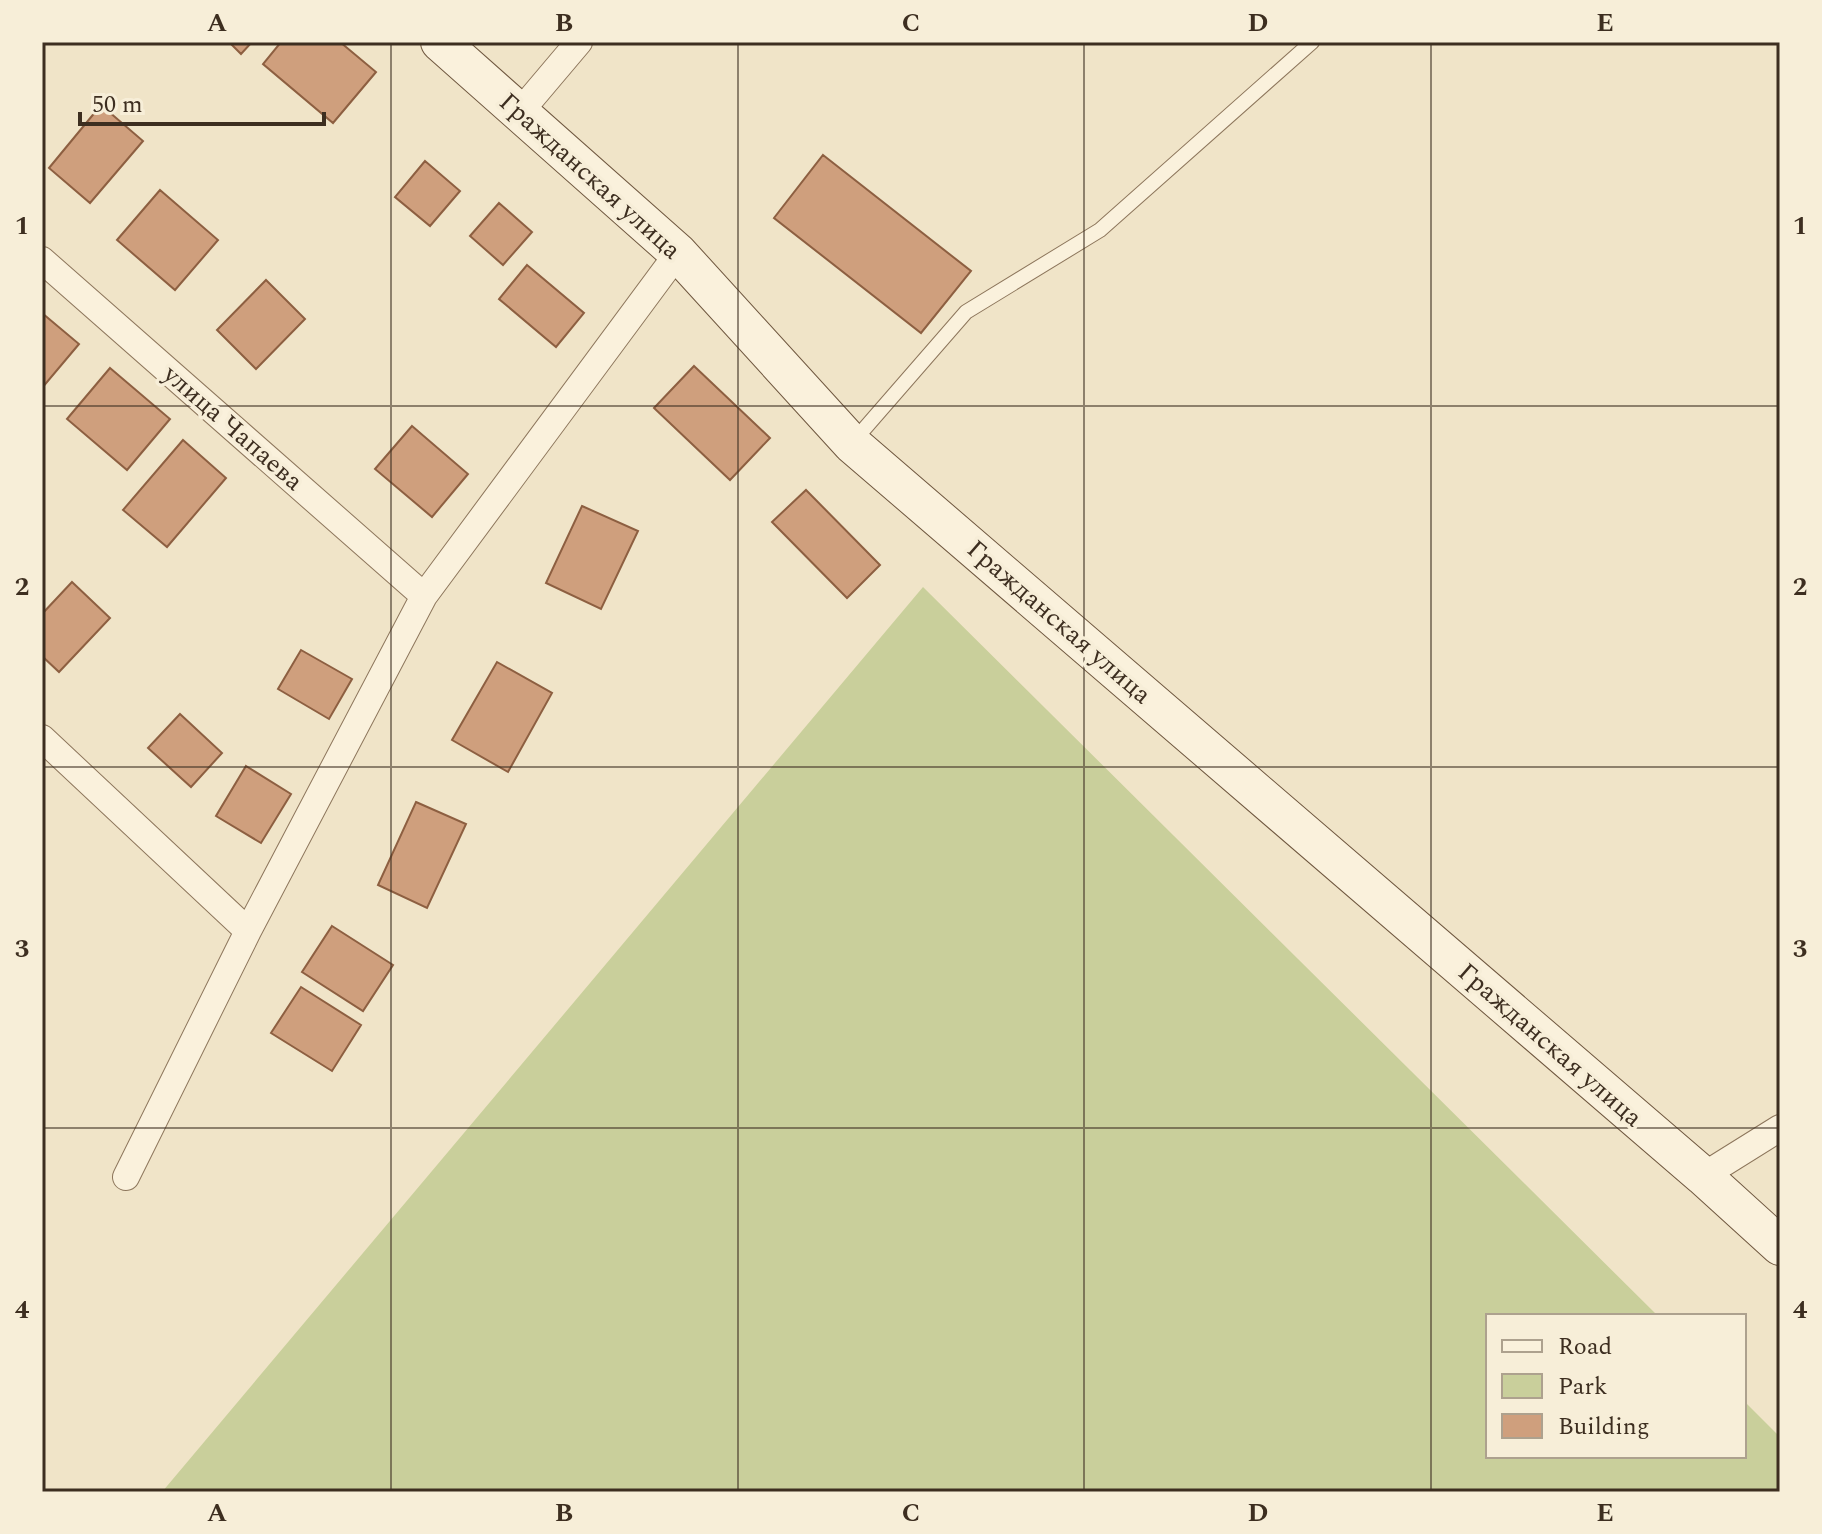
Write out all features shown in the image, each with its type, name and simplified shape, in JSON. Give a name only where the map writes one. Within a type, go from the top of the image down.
[{"type":"street","name":"Гражданская улица","points":[[440,42],[678,253],[852,444],[1703,1176],[1780,1246]]},
{"type":"street","points":[[519,113],[579,42]]},
{"type":"street","points":[[126,1177],[248,931],[424,596],[678,253]]},
{"type":"street","name":"улица Чапаева","points":[[42,260],[424,596]]},
{"type":"street","points":[[42,738],[248,931]]},
{"type":"street","points":[[1703,1176],[1780,1128]]},
{"type":"lane","points":[[852,444],[966,312],[1100,230],[1312,42]]},
{"type":"green space","points":[[923,587],[1656,1314],[1486,1314],[1486,1458],[1746,1458],[1746,1403],[1780,1437],[1780,1492],[162,1492]]},
{"type":"building","points":[[229,42],[252,42],[241,54]]},
{"type":"building","points":[[281,42],[340,42],[376,72],[333,123],[263,64]]},
{"type":"building","points":[[101,105],[143,141],[90,203],[49,168]]},
{"type":"building","points":[[823,155],[971,271],[921,333],[774,218]]},
{"type":"building","points":[[425,161],[460,191],[430,226],[395,197]]},
{"type":"building","points":[[160,190],[218,240],[175,290],[117,240]]},
{"type":"building","points":[[499,203],[532,232],[503,265],[470,236]]},
{"type":"building","points":[[527,265],[584,313],[556,347],[499,299]]},
{"type":"building","points":[[266,280],[305,319],[256,369],[217,330]]},
{"type":"building","points":[[42,313],[79,344],[42,388]]},
{"type":"building","points":[[694,366],[770,438],[730,480],[654,408]]},
{"type":"building","points":[[110,368],[170,419],[127,470],[67,419]]},
{"type":"building","points":[[412,426],[468,474],[432,517],[375,469]]},
{"type":"building","points":[[183,440],[226,478],[167,547],[123,510]]},
{"type":"building","points":[[806,490],[880,565],[847,598],[772,522]]},
{"type":"building","points":[[582,506],[638,531],[601,609],[546,583]]},
{"type":"building","points":[[72,582],[110,618],[59,672],[42,656],[42,614]]},
{"type":"building","points":[[301,650],[352,679],[329,719],[278,689]]},
{"type":"building","points":[[497,662],[552,693],[508,772],[452,740]]},
{"type":"building","points":[[180,714],[222,753],[191,787],[148,748]]},
{"type":"building","points":[[246,766],[291,794],[261,843],[216,816]]},
{"type":"building","points":[[416,802],[466,824],[427,908],[378,885]]},
{"type":"building","points":[[332,926],[393,965],[363,1011],[302,972]]},
{"type":"building","points":[[301,987],[361,1025],[332,1071],[271,1033]]}]
